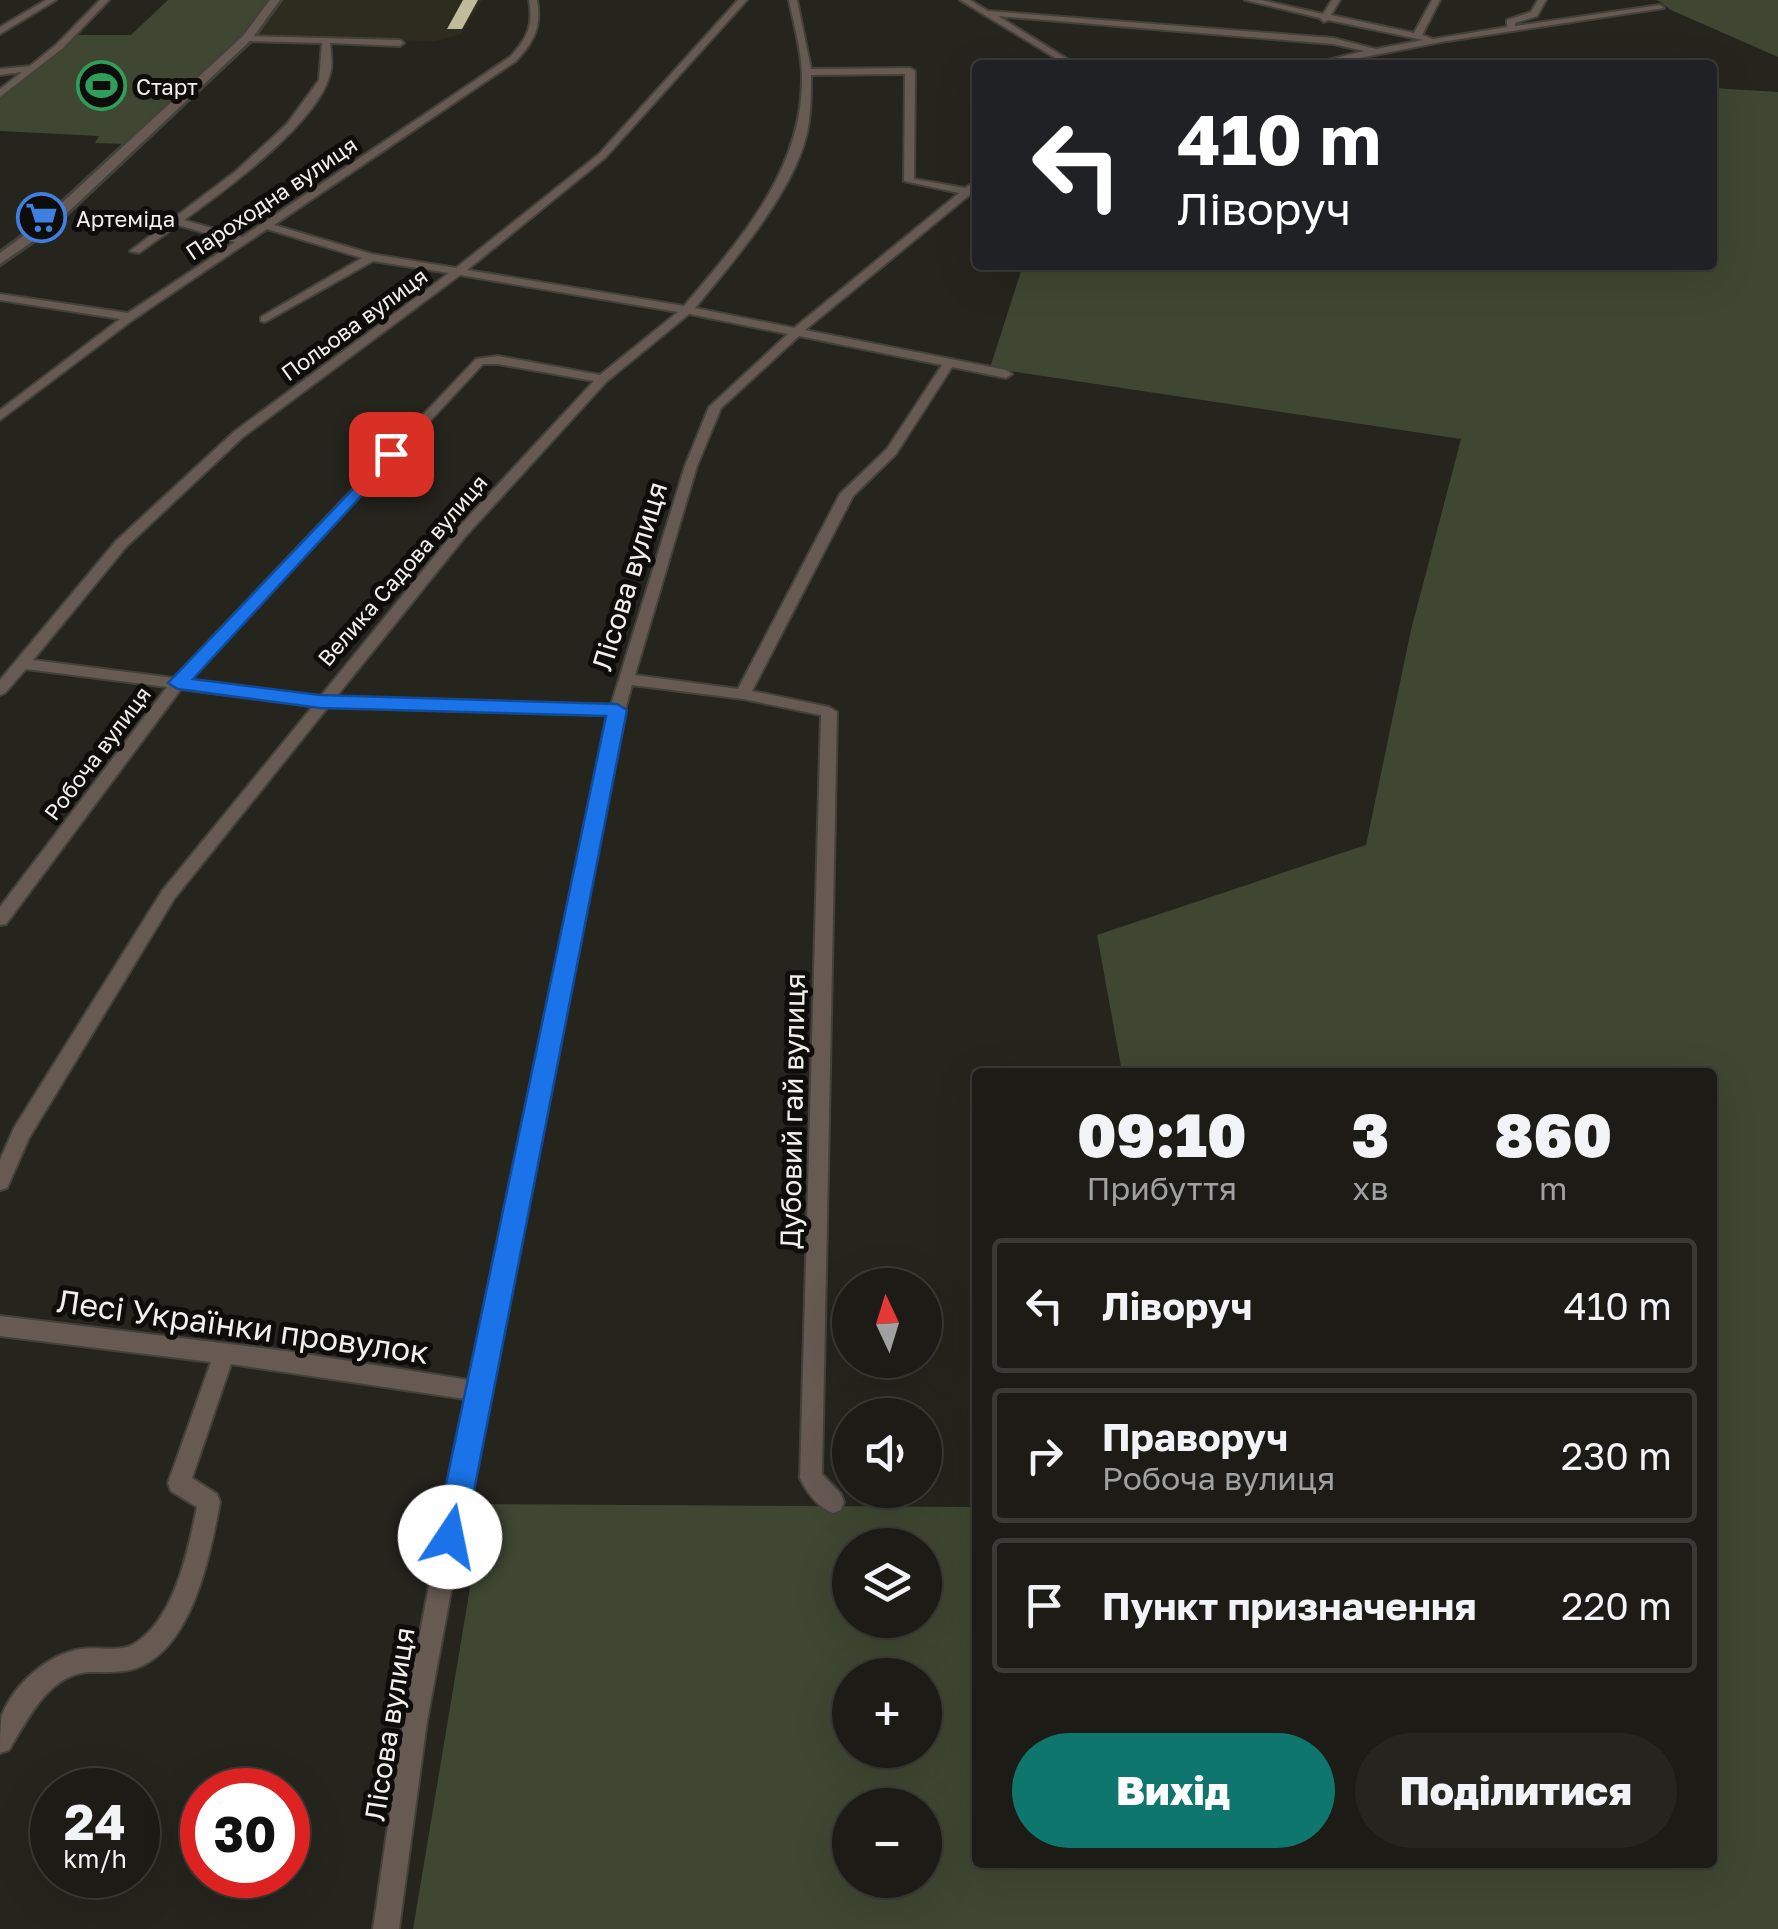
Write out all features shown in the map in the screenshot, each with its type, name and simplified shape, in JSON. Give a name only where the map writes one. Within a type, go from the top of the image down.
[{"type":"street","points":[[0,31],[52,0]]},
{"type":"street","points":[[0,94],[105,0]]},
{"type":"street","points":[[0,260],[44,227],[247,38],[276,0]]},
{"type":"street","name":"Пароходна вулиця","points":[[0,416],[130,317],[512,59],[533,38],[537,17],[533,0]]},
{"type":"street","name":"Польова вулиця","points":[[0,690],[121,544],[238,434],[456,274],[602,156],[743,0]]},
{"type":"street","name":"Велика Садова вулиця","points":[[0,1182],[21,1134],[168,895],[320,702],[460,534],[602,378],[687,310],[734,254],[779,186],[800,142],[807,72],[793,0]]},
{"type":"street","points":[[964,0],[1065,60]]},
{"type":"street","points":[[1249,0],[1324,20],[1434,39]]},
{"type":"street","points":[[1324,20],[1336,0]]},
{"type":"street","points":[[1416,37],[1436,0]]},
{"type":"street","points":[[1514,31],[1508,23],[1534,14],[1542,0]]},
{"type":"street","points":[[1334,60],[1434,39],[1660,8],[1650,0]]},
{"type":"street","points":[[986,13],[1035,11],[1313,39],[1374,51]]},
{"type":"street","points":[[247,38],[400,42]]},
{"type":"street","points":[[135,251],[249,162],[308,107],[326,76],[326,42]]},
{"type":"street","points":[[0,72],[33,68]]},
{"type":"street","points":[[807,72],[910,71],[910,180],[971,187]]},
{"type":"street","name":"Лісова вулиця","points":[[386,1929],[415,1721],[477,1391],[617,710],[692,466],[715,407],[795,332],[971,187]]},
{"type":"street","points":[[176,221],[244,241]]},
{"type":"street","points":[[268,226],[371,257],[687,310],[1006,374]]},
{"type":"street","points":[[265,319],[371,257]]},
{"type":"street","points":[[0,297],[130,317]]},
{"type":"street","name":"Робоча вулиця","points":[[0,919],[178,683],[480,361],[498,360],[602,378]]},
{"type":"street","points":[[626,679],[744,694],[848,494],[892,452],[948,362]]},
{"type":"street","points":[[25,664],[320,702],[617,710]]},
{"type":"street","name":"Дубовий гай вулиця","points":[[744,694],[829,712],[811,1478],[832,1501]]},
{"type":"street","name":"Лесі Українки провулок","points":[[0,1326],[477,1391]]},
{"type":"street","points":[[0,1742],[31,1690],[76,1661],[117,1662],[146,1651],[185,1596],[209,1502],[179,1483],[224,1355]]},
{"type":"shaded area","points":[[268,0],[483,0],[461,34],[436,41],[240,38]]},
{"type":"green space","name":"Старт","points":[[168,0],[268,0],[239,38],[126,144],[95,143],[99,136],[0,131],[0,98],[78,35],[131,35]]},
{"type":"green space","points":[[1657,0],[1778,0],[1778,57],[1671,10]]},
{"type":"green space","points":[[1717,88],[1778,92],[1778,1929],[413,1929],[484,1504],[972,1507],[972,1868],[1717,1868],[1717,1068],[1121,1068],[1097,935],[1366,845],[1411,630],[1461,439],[990,368],[1021,270],[1717,270]]},
{"type":"building","points":[[463,0],[478,0],[462,29],[447,29]]},
{"type":"place","name":"Старт","points":[[101,86]]},
{"type":"place","name":"Артеміда","points":[[41,218]]},
{"type":"route","points":[[391,454],[178,683],[320,702],[617,710],[450,1537]]}]
